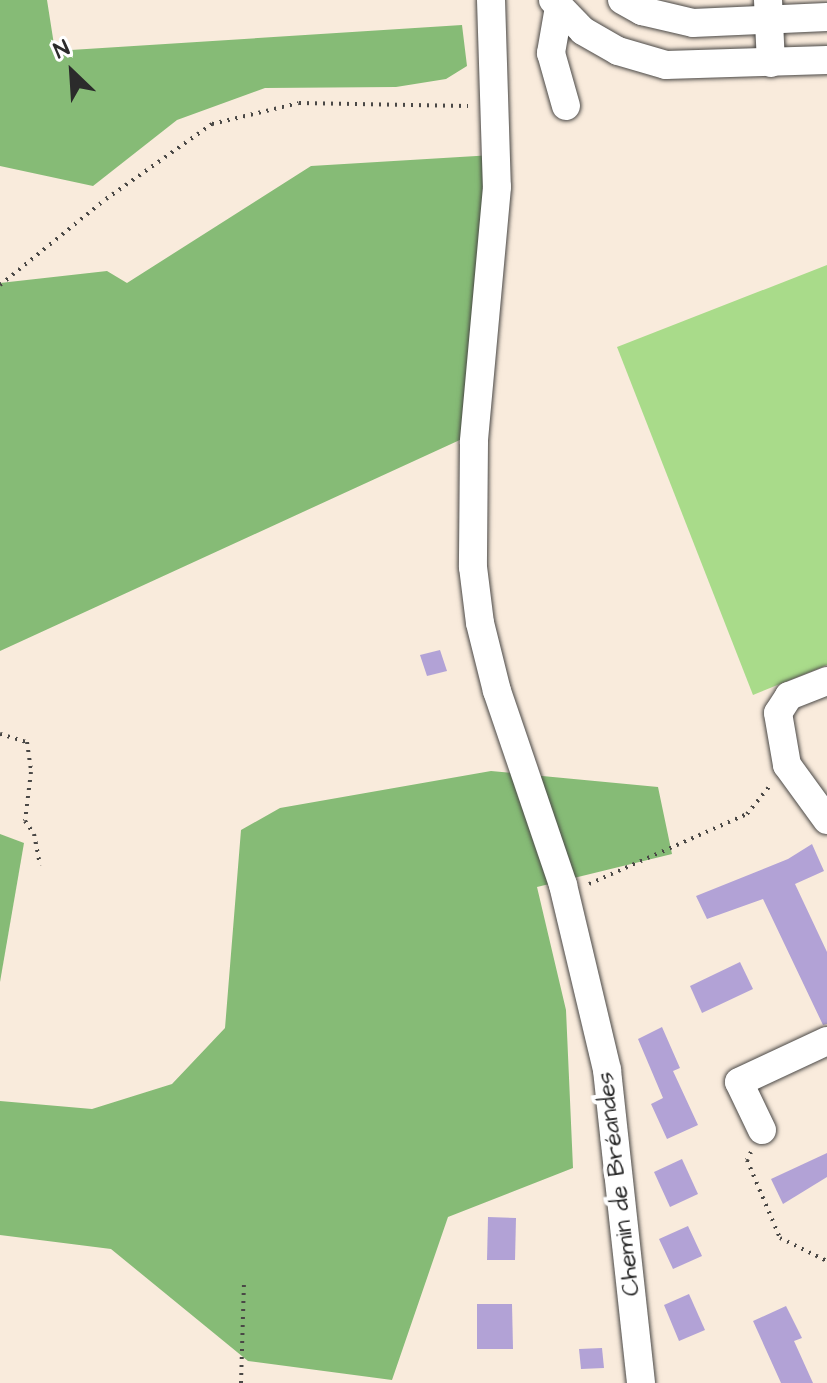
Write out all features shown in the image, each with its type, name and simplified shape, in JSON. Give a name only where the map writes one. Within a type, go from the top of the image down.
[{"type":"street","name":"Chemin de Bréandes","points":[[491,0],[497,107],[497,187],[470,504],[473,567],[497,691],[565,895],[589,986],[623,1187],[641,1383]]},
{"type":"street","points":[[622,0],[642,11],[693,23],[768,10],[827,17]]},
{"type":"street","points":[[556,4],[583,31],[618,51],[666,65],[827,60]]},
{"type":"street","points":[[556,4],[551,53],[566,106]]},
{"type":"street","points":[[768,10],[771,63]]},
{"type":"street","points":[[827,681],[789,696],[778,713],[787,765],[827,820]]},
{"type":"street","points":[[762,1130],[739,1082],[827,1041]]},
{"type":"path","points":[[0,285],[106,199],[212,124],[299,103],[497,107]]},
{"type":"path","points":[[0,734],[27,742],[31,772],[25,821],[34,834],[40,865]]},
{"type":"path","points":[[565,895],[747,814],[787,765]]},
{"type":"path","points":[[762,1130],[747,1160],[780,1238],[827,1261]]},
{"type":"path","points":[[241,1383],[244,1282]]},
{"type":"green space","points":[[0,0],[47,0],[55,51],[462,25],[467,66],[446,79],[396,87],[265,88],[177,120],[93,186],[0,166]]},
{"type":"green space","points":[[493,155],[462,439],[0,651],[0,283],[107,271],[127,283],[311,166]]},
{"type":"green space","points":[[827,265],[827,665],[753,695],[617,347]]},
{"type":"green space","points":[[491,771],[658,787],[672,854],[537,887],[566,1010],[573,1168],[448,1217],[392,1380],[248,1361],[111,1249],[0,1235],[0,1101],[92,1109],[172,1084],[225,1028],[241,830],[280,808]]},
{"type":"green space","points":[[0,834],[24,843],[0,982]]},
{"type":"building","points":[[440,650],[447,671],[427,676],[420,655]]},
{"type":"building","points":[[812,844],[824,871],[795,884],[827,952],[827,1024],[823,1025],[763,899],[707,919],[696,896],[788,859]]},
{"type":"building","points":[[740,962],[753,989],[702,1013],[690,986]]},
{"type":"building","points":[[662,1027],[680,1068],[673,1071],[698,1125],[667,1139],[651,1104],[663,1098],[638,1039]]},
{"type":"building","points":[[827,1153],[827,1177],[783,1204],[771,1179]]},
{"type":"building","points":[[682,1159],[698,1194],[670,1207],[654,1172]]},
{"type":"building","points":[[488,1217],[516,1218],[515,1260],[487,1260]]},
{"type":"building","points":[[688,1226],[702,1256],[673,1269],[659,1239]]},
{"type":"building","points":[[689,1294],[705,1330],[679,1341],[664,1305]]},
{"type":"building","points":[[477,1304],[512,1304],[513,1349],[477,1349]]},
{"type":"building","points":[[786,1306],[802,1338],[794,1341],[813,1383],[781,1383],[753,1321]]},
{"type":"building","points":[[602,1348],[604,1368],[581,1369],[579,1349]]}]
